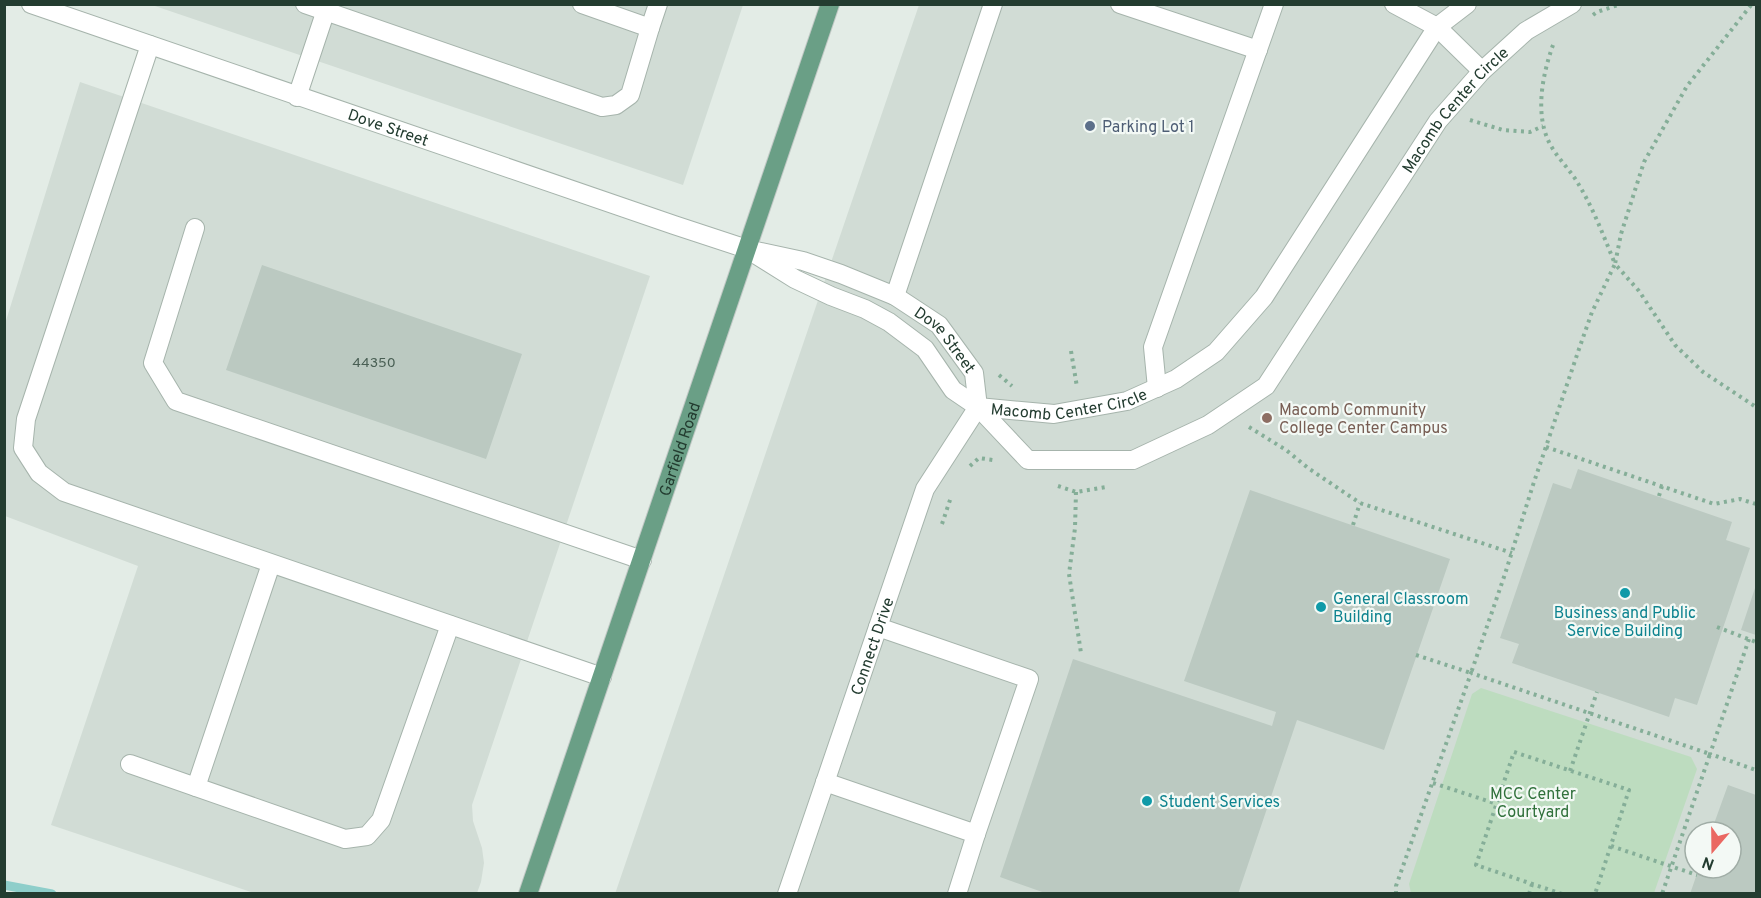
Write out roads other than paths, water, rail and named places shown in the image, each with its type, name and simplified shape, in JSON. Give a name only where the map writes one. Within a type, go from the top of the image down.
[{"type":"main road","name":"Garfield Road","points":[[528,894],[830,4]]},
{"type":"street","name":"Dove Street","points":[[31,4],[297,97],[747,249],[803,261],[895,296],[939,325],[974,374],[978,407]]},
{"type":"street","points":[[305,4],[327,8],[602,107],[616,105],[630,95],[658,4]]},
{"type":"street","points":[[582,4],[650,28]]},
{"type":"street","points":[[895,296],[993,4]]},
{"type":"street","points":[[1120,4],[1258,50]]},
{"type":"street","points":[[1157,388],[1154,347],[1274,4]]},
{"type":"street","points":[[1394,4],[1437,27],[1482,71]]},
{"type":"street","name":"Macomb Center Circle","points":[[978,407],[1054,414],[1127,401],[1176,379],[1216,352],[1264,297],[1437,27],[1467,4]]},
{"type":"street","name":"Macomb Center Circle","points":[[978,407],[1028,460],[1133,460],[1208,425],[1266,386],[1438,121],[1482,71],[1526,31],[1572,4]]},
{"type":"street","points":[[297,97],[327,8]]},
{"type":"street","points":[[150,45],[26,420],[23,448],[39,473],[64,492],[602,677]]},
{"type":"street","points":[[195,228],[153,363],[176,401],[642,560]]},
{"type":"street","name":"Dove Street","points":[[747,249],[795,279],[890,322],[925,348],[953,390],[978,407]]},
{"type":"street","name":"Connect Drive","points":[[787,894],[925,489],[978,407]]},
{"type":"street","points":[[196,787],[271,564]]},
{"type":"street","points":[[130,764],[345,839],[367,836],[381,820],[450,625]]},
{"type":"street","points":[[878,627],[1029,679],[957,894]]},
{"type":"street","points":[[825,782],[976,834]]},
{"type":"waterway","points":[[4,885],[52,894]]},
{"type":"place","name":"Parking Lot 1","points":[[1090,126]]},
{"type":"place","name":"Macomb Community College Center Campus","points":[[1267,418]]},
{"type":"place","name":"Business and Public Service Building","points":[[1625,593]]},
{"type":"place","name":"General Classroom Building","points":[[1321,607]]},
{"type":"place","name":"Student Services","points":[[1147,801]]},
{"type":"park label","name":"MCC Center Courtyard","points":[[1533,802]]}]
